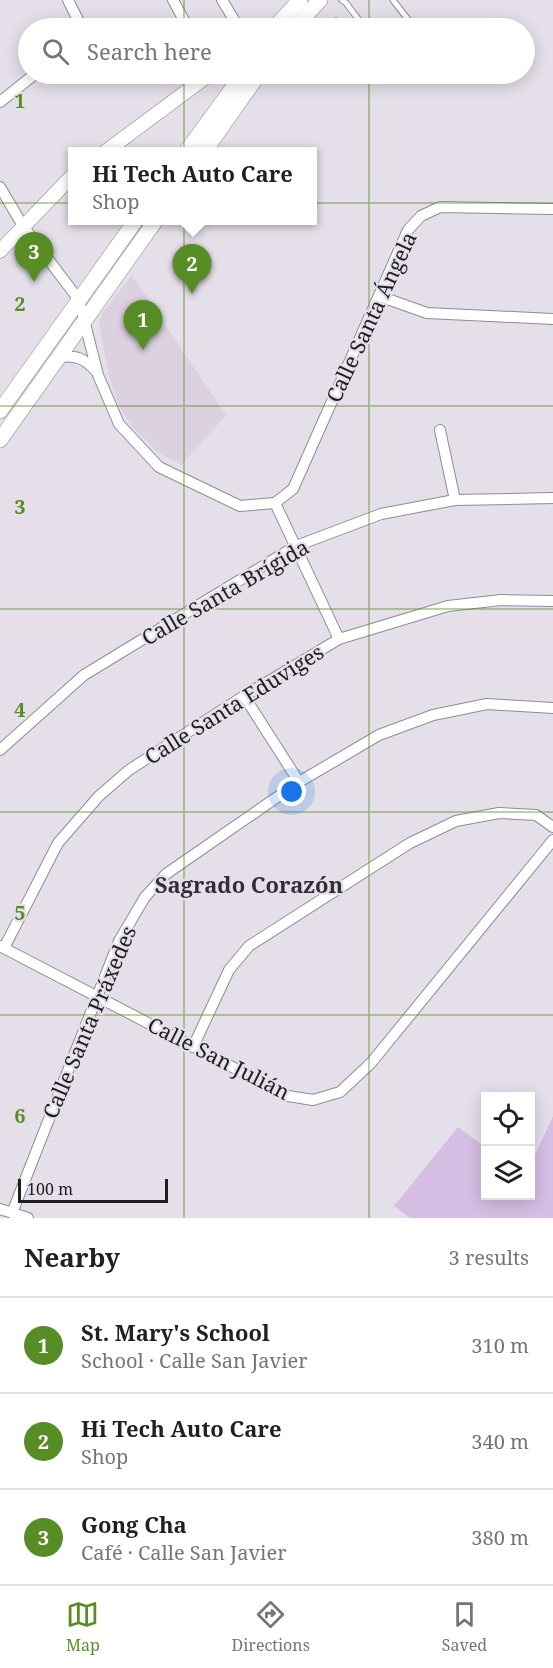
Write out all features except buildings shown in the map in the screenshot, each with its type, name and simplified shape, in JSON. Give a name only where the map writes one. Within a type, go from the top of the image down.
[{"type":"main road","points":[[283,18],[300,0]]},
{"type":"main road","points":[[303,18],[320,0]]},
{"type":"main road","points":[[190,147],[236,84]]},
{"type":"main road","points":[[208,147],[252,84]]},
{"type":"main road","points":[[0,411],[132,225]]},
{"type":"main road","points":[[0,440],[152,225]]},
{"type":"street","points":[[68,0],[77,18]]},
{"type":"street","points":[[173,0],[183,18]]},
{"type":"street","points":[[222,0],[233,18]]},
{"type":"street","points":[[0,102],[22,84]]},
{"type":"street","points":[[112,147],[197,84]]},
{"type":"street","points":[[0,251],[68,180]]},
{"type":"street","points":[[0,187],[23,226],[79,300],[98,373],[119,424],[159,467],[240,506],[275,503],[339,639]]},
{"type":"street","name":"Calle Santa Ángela","points":[[275,503],[293,489],[408,230],[421,216],[440,207],[553,209]]},
{"type":"street","points":[[379,296],[428,314],[553,319]]},
{"type":"street","points":[[58,357],[72,355],[85,360],[98,373]]},
{"type":"street","points":[[440,430],[455,500]]},
{"type":"street","name":"Calle Santa Brígida","points":[[0,750],[84,675],[296,546],[381,514],[455,500],[553,498]]},
{"type":"street","name":"Calle Santa Eduviges","points":[[2,947],[58,843],[99,796],[129,770],[244,696],[339,639],[448,606],[501,600],[553,601]]},
{"type":"street","points":[[244,696],[299,782]]},
{"type":"street","name":"Calle Santa Práxedes","points":[[12,1213],[120,941],[145,897],[166,874],[299,782],[379,735],[433,715],[487,704],[553,708]]},
{"type":"street","points":[[194,1047],[229,970],[249,946],[410,843],[456,821],[499,813],[536,815],[553,827]]},
{"type":"street","name":"Calle San Julián","points":[[2,947],[288,1096],[313,1100],[340,1092],[371,1063],[553,840]]},
{"type":"street","points":[[0,1209],[28,1218]]},
{"type":"lane","points":[[342,0],[357,18]]},
{"type":"lane","points":[[393,0],[407,18]]},
{"type":"shaded area","points":[[132,275],[226,415],[182,465],[160,454],[133,428],[119,406],[109,375],[99,324],[103,312]]},
{"type":"shaded area","points":[[553,1116],[553,1218],[410,1218],[394,1206],[458,1127],[481,1144],[481,1200],[535,1200],[535,1155]]},
{"type":"place","name":"Gong Cha","points":[[34,282]]},
{"type":"place","name":"Hi Tech Auto Care","points":[[192,294]]},
{"type":"place","name":"St. Mary's School","points":[[143,350]]},
{"type":"district","name":"Sagrado Corazón","points":[[249,884]]}]
